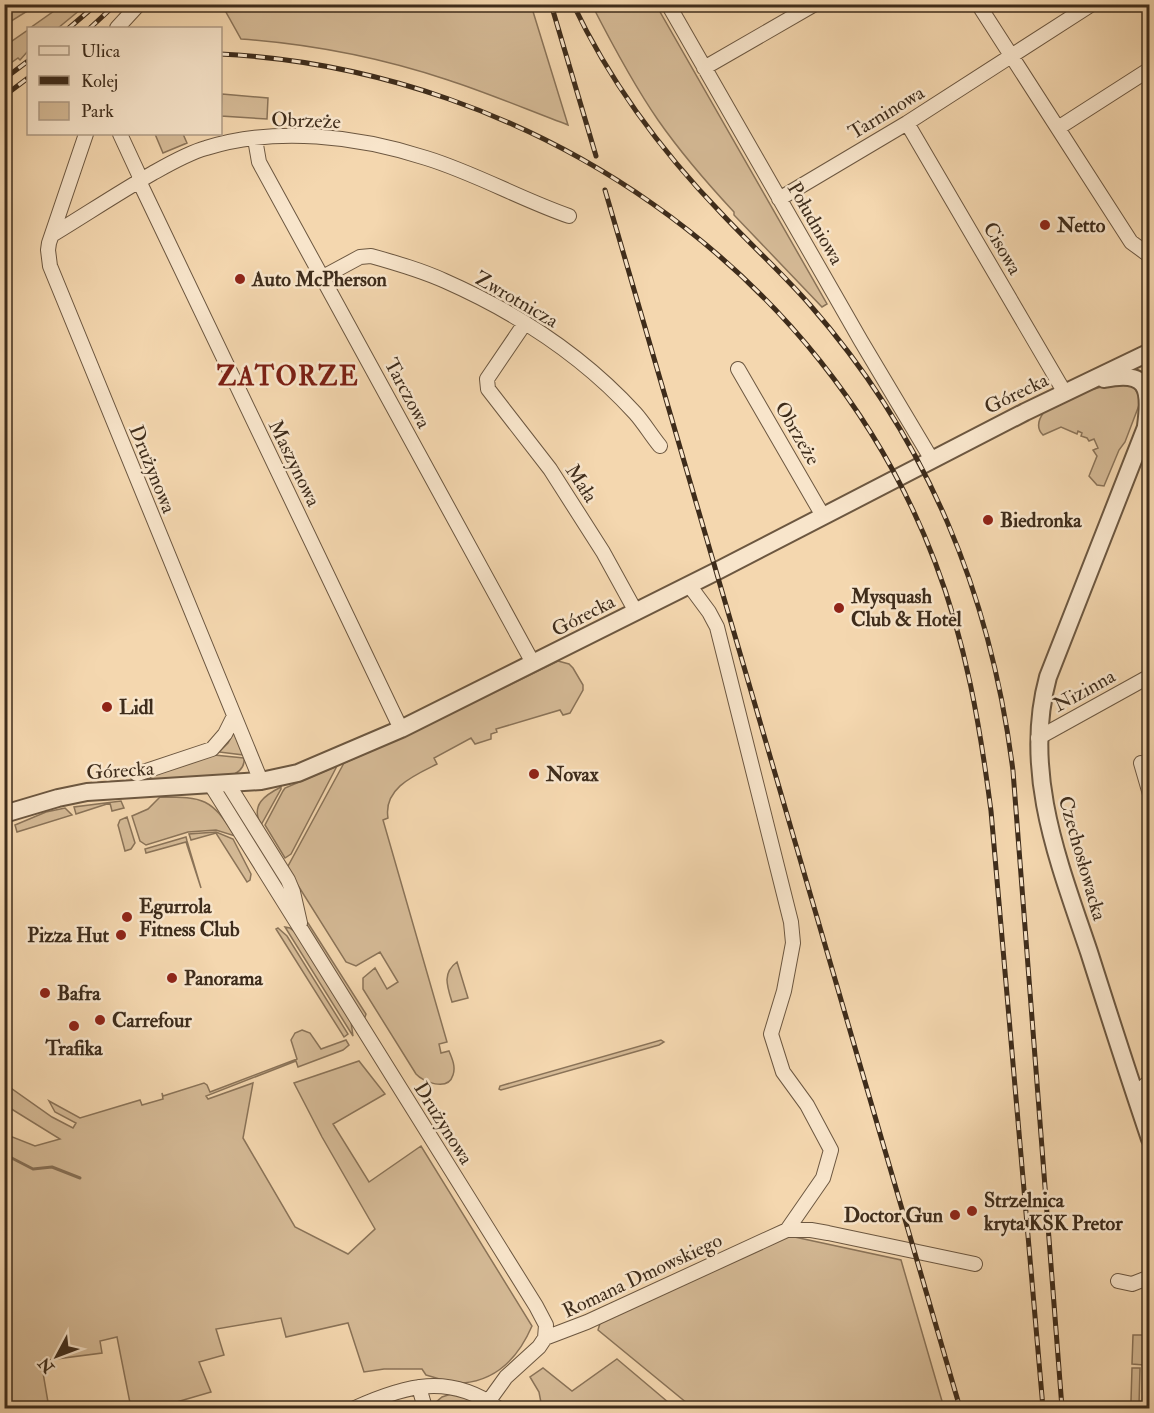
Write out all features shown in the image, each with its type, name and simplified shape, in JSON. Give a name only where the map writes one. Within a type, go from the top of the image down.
[{"type":"street","points":[[118,27],[139,4]]},
{"type":"street","name":"Południowa","points":[[668,4],[932,460]]},
{"type":"street","points":[[704,68],[815,4]]},
{"type":"street","points":[[978,4],[1131,242],[1149,256]]},
{"type":"street","name":"Tarninowa","points":[[779,199],[907,123],[1092,4]]},
{"type":"street","points":[[1058,128],[1149,69]]},
{"type":"street","name":"Cisowa","points":[[907,123],[1065,393]]},
{"type":"street","name":"Drużynowa","points":[[86,135],[52,235],[48,250],[50,266],[261,781]]},
{"type":"street","name":"Maszynowa","points":[[120,135],[139,175],[139,181],[401,729]]},
{"type":"street","name":"Obrzeże","points":[[52,235],[139,181],[205,148],[255,139],[301,136],[367,142],[426,158],[569,216]]},
{"type":"street","name":"Tarczowa","points":[[255,139],[260,162],[533,663]]},
{"type":"street","name":"Zwrotnicza","points":[[323,277],[360,257],[371,256],[444,280],[485,300],[562,348],[588,369],[634,412],[660,446]]},
{"type":"street","name":"Mała","points":[[525,324],[487,381],[490,392],[550,469],[603,552],[636,612]]},
{"type":"street","name":"Górecka","points":[[4,813],[87,792],[228,784],[261,781],[298,773],[401,729],[636,612],[1024,412],[1149,352]]},
{"type":"street","name":"Obrzeże","points":[[738,369],[823,516]]},
{"type":"street","name":"Czechosłowacka","points":[[1086,383],[1120,376],[1136,379],[1144,386],[1148,397],[1148,422],[1048,677],[1042,702],[1038,738],[1041,783],[1051,837],[1149,1139]]},
{"type":"street","points":[[689,585],[717,627],[791,922],[793,943],[784,991],[771,1034],[783,1072],[807,1104],[831,1150],[823,1178],[787,1230]]},
{"type":"street","name":"Nizinna","points":[[1038,738],[1149,676]]},
{"type":"street","points":[[137,774],[212,749],[225,734],[234,716]]},
{"type":"street","points":[[1141,763],[1149,794]]},
{"type":"street","name":"Drużynowa","points":[[228,784],[288,880],[297,906],[301,931]]},
{"type":"street","name":"Drużynowa","points":[[211,785],[536,1306],[546,1325],[545,1338]]},
{"type":"street","points":[[1135,1094],[1149,1081]]},
{"type":"street","name":"Romana Dmowskiego","points":[[355,1408],[393,1392],[438,1385],[471,1392],[493,1405],[506,1377],[539,1347],[545,1338],[587,1322],[787,1230],[828,1233],[975,1264]]},
{"type":"street","points":[[1118,1281],[1132,1284],[1149,1277]]},
{"type":"street","points":[[419,1387],[425,1408]]},
{"type":"green space","points":[[5,4],[37,4],[37,5],[5,25]]},
{"type":"green space","points":[[64,4],[86,5],[59,27],[31,27]]},
{"type":"green space","points":[[222,5],[531,5],[568,125],[463,85],[398,65],[320,48],[241,39]]},
{"type":"green space","points":[[592,5],[656,5],[827,304],[822,307],[734,215],[734,212],[676,144],[640,92]]},
{"type":"green space","points":[[27,31],[27,52],[20,60],[18,58],[5,67],[5,46]]},
{"type":"green space","points":[[222,94],[268,98],[267,119],[222,116]]},
{"type":"green space","points":[[155,135],[183,135],[187,143],[163,153]]},
{"type":"green space","points":[[1123,381],[1136,384],[1134,387],[1141,400],[1125,442],[1119,450],[1104,486],[1097,485],[1089,476],[1097,456],[1093,450],[1098,448],[1094,439],[1089,441],[1078,431],[1077,434],[1061,427],[1043,435],[1039,430],[1039,421],[1044,412],[1087,391]]},
{"type":"green space","points":[[558,661],[569,664],[583,685],[583,690],[570,713],[563,715],[560,710],[496,729],[497,732],[491,734],[491,739],[475,744],[471,738],[434,758],[437,764],[402,784],[390,798],[388,818],[383,820],[447,1042],[439,1044],[441,1053],[449,1051],[454,1066],[450,1080],[446,1083],[435,1084],[416,1074],[363,989],[363,978],[375,968],[387,989],[398,982],[380,952],[356,966],[346,962],[287,868],[344,763],[410,734]]},
{"type":"green space","points":[[236,733],[244,755],[219,752],[233,734]]},
{"type":"green space","points":[[214,755],[244,758],[243,765],[238,772],[229,776],[147,781],[147,776]]},
{"type":"green space","points":[[337,766],[291,854],[285,858],[265,825],[283,791],[285,788]]},
{"type":"green space","points":[[281,787],[261,825],[257,812],[258,806],[265,797]]},
{"type":"green space","points":[[160,797],[197,799],[205,802],[227,823],[235,836],[216,830],[188,832],[146,845],[140,841],[132,816],[148,809]]},
{"type":"green space","points":[[121,801],[124,808],[112,811],[110,803],[76,814],[74,807]]},
{"type":"green space","points":[[65,808],[72,815],[17,832],[15,825],[46,812]]},
{"type":"green space","points":[[127,817],[135,843],[131,849],[125,851],[118,825],[120,820]]},
{"type":"green space","points":[[216,832],[233,839],[251,874],[247,882],[216,833],[191,840],[189,834]]},
{"type":"green space","points":[[186,837],[201,888],[186,842],[146,853],[145,849]]},
{"type":"green space","points":[[305,922],[308,923],[366,1014],[365,1017],[363,1018],[304,926]]},
{"type":"green space","points":[[285,927],[297,934],[351,1022],[353,1036]]},
{"type":"green space","points":[[278,928],[287,936],[348,1034],[344,1037],[276,929]]},
{"type":"green space","points":[[457,962],[468,998],[452,1002],[447,980],[449,971]]},
{"type":"green space","points":[[302,1030],[310,1033],[321,1049],[346,1040],[349,1045],[343,1050],[298,1067],[296,1061],[206,1096],[208,1099],[253,1083],[243,1138],[295,1227],[348,1254],[375,1229],[294,1083],[359,1061],[385,1094],[333,1124],[369,1182],[421,1146],[532,1326],[521,1347],[496,1372],[475,1381],[463,1383],[449,1382],[426,1375],[422,1369],[384,1369],[364,1372],[348,1323],[286,1337],[281,1318],[216,1329],[224,1355],[199,1362],[211,1392],[156,1408],[131,1408],[117,1337],[100,1341],[102,1353],[41,1361],[49,1408],[5,1408],[5,1134],[35,1146],[60,1139],[5,1105],[5,1084],[52,1117],[73,1128],[76,1123],[55,1112],[49,1101],[80,1118],[140,1100],[142,1105],[163,1099],[162,1093],[163,1096],[204,1083],[210,1092],[297,1059],[291,1040],[295,1033]]},
{"type":"green space","points":[[661,1040],[664,1042],[659,1045],[499,1089],[500,1086]]},
{"type":"green space","points":[[790,1236],[901,1260],[944,1408],[693,1408],[598,1330],[601,1320]]},
{"type":"green space","points":[[1133,1335],[1145,1335],[1144,1365],[1132,1364]]},
{"type":"green space","points":[[617,1359],[675,1408],[542,1408],[539,1392],[530,1377],[543,1368],[572,1391]]},
{"type":"green space","points":[[1132,1368],[1140,1368],[1139,1405],[1136,1407],[1131,1401]]},
{"type":"green space","points":[[454,1393],[483,1404],[479,1408],[464,1408],[435,1403],[442,1397]]},
{"type":"waterway","points":[[4,1154],[33,1169],[52,1167],[80,1178]]},
{"type":"railway","points":[[70,27],[97,4]]},
{"type":"railway","points":[[91,27],[116,4]]},
{"type":"railway","points":[[551,4],[596,156]]},
{"type":"railway","points":[[573,4],[603,61],[658,141],[700,190],[810,305],[852,357],[888,410],[920,465],[948,523],[970,582],[989,643],[1003,706],[1013,771],[1062,1408]]},
{"type":"railway","points":[[222,54],[335,68],[447,98],[554,144],[653,204],[742,276],[820,361],[885,457],[935,562],[946,592],[971,685],[982,748],[991,811],[1043,1408]]},
{"type":"railway","points":[[4,79],[27,62]]},
{"type":"railway","points":[[4,96],[27,79]]},
{"type":"railway","points":[[605,190],[960,1408]]},
{"type":"place","name":"Netto","points":[[1045,225]]},
{"type":"place","name":"Auto McPherson","points":[[240,279]]},
{"type":"place","name":"Biedronka","points":[[988,520]]},
{"type":"place","name":"Mysquash Club & Hotel","points":[[839,608]]},
{"type":"place","name":"Lidl","points":[[107,707]]},
{"type":"place","name":"Novax","points":[[534,774]]},
{"type":"place","name":"Egurrola Fitness Club","points":[[127,917]]},
{"type":"place","name":"Pizza Hut","points":[[121,935]]},
{"type":"place","name":"Panorama","points":[[172,978]]},
{"type":"place","name":"Bafra","points":[[45,993]]},
{"type":"place","name":"Carrefour","points":[[100,1020]]},
{"type":"place","name":"Trafika","points":[[74,1026]]},
{"type":"place","name":"Strzelnica kryta KSK Pretor","points":[[972,1211]]},
{"type":"place","name":"Doctor Gun","points":[[955,1215]]},
{"type":"district","name":"ZATORZE","points":[[288,376]]}]
